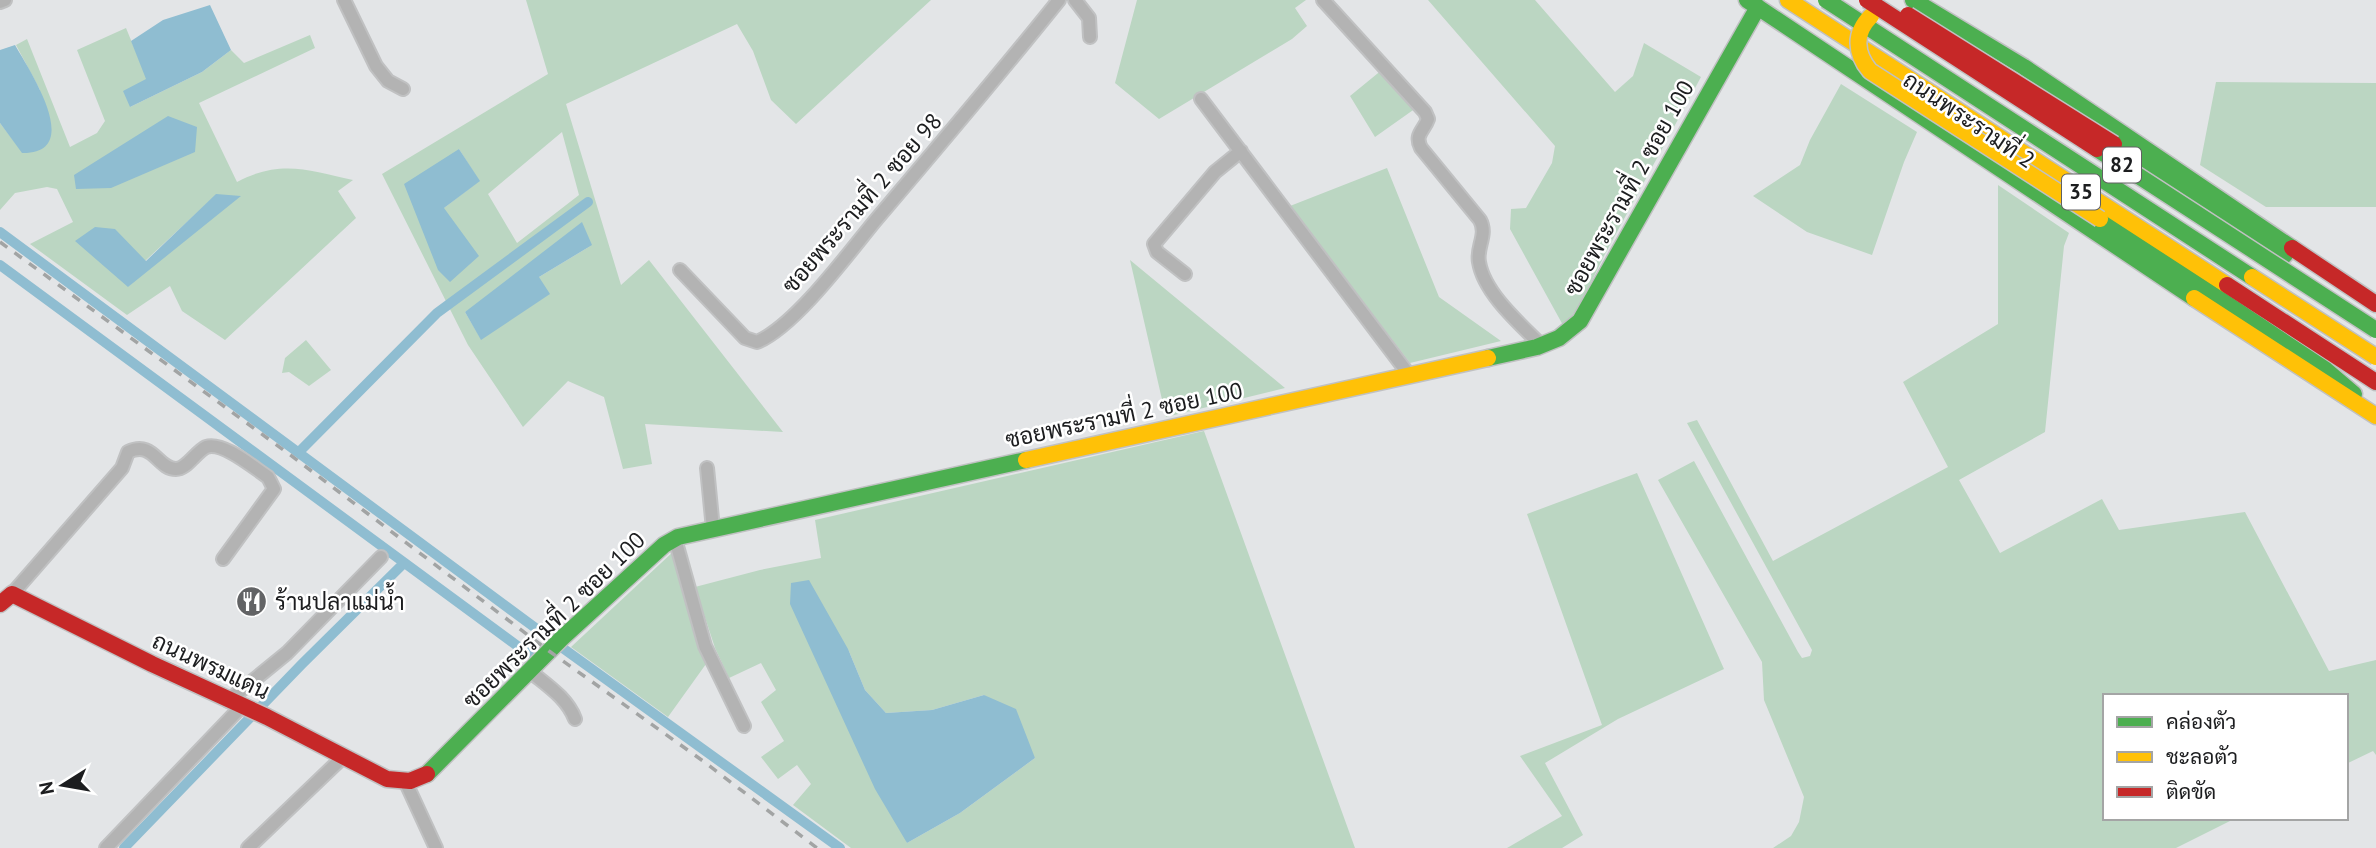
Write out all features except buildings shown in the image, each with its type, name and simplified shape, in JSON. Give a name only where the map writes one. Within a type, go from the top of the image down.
[{"type":"main road","name":"ถนนพระรามที่ 2","points":[[1788,0],[2376,382]]},
{"type":"main road","name":"82","points":[[1826,0],[2376,357]]},
{"type":"main road","name":"ถนนพระรามที่ 2","points":[[1860,0],[2376,332]]},
{"type":"main road","name":"82","points":[[1867,0],[2376,332]]},
{"type":"main road","points":[[1913,0],[2024,67],[2376,304]]},
{"type":"main road","name":"ซอยพระรามที่ 2 ซอย 100","points":[[407,783],[419,780],[431,772],[562,638],[664,545],[675,539],[1410,376],[1541,345],[1559,338],[1580,321],[1752,3]]},
{"type":"main road","name":"ถนนพระรามที่ 2","points":[[1752,3],[2371,413]]},
{"type":"main road","points":[[2371,413],[2350,388],[2326,370],[2101,219],[1870,71],[1857,49],[1860,29],[1874,14],[1884,10],[1903,12],[2260,239],[2339,286],[2376,304]]},
{"type":"main road","name":"ถนนพรมแดน","points":[[6,599],[247,709],[387,779],[407,783]]},
{"type":"street","points":[[0,2],[5,0]]},
{"type":"street","points":[[344,0],[376,66],[388,81],[403,89]]},
{"type":"street","name":"ซอยพระรามที่ 2 ซอย 98","points":[[680,270],[745,338],[757,342],[769,336],[815,293],[1059,0]]},
{"type":"street","points":[[1075,0],[1089,18],[1090,37]]},
{"type":"street","points":[[1323,0],[1425,112],[1427,119],[1419,131],[1417,141],[1484,227],[1479,264],[1485,279],[1498,300],[1541,345]]},
{"type":"street","points":[[1201,99],[1410,376]]},
{"type":"street","points":[[1185,274],[1157,252],[1154,244],[1215,172],[1241,150]]},
{"type":"street","points":[[6,599],[122,468],[128,452],[136,448],[146,450],[177,469],[185,466],[206,447],[218,446],[268,477],[273,483],[274,489],[223,559]]},
{"type":"street","points":[[707,468],[713,529]]},
{"type":"street","points":[[675,539],[705,646],[744,726]]},
{"type":"street","points":[[106,848],[247,709],[287,653],[382,557]]},
{"type":"street","points":[[531,671],[565,701],[575,719]]},
{"type":"street","points":[[248,848],[342,758]]},
{"type":"street","points":[[407,783],[436,848]]},
{"type":"green space","points":[[526,0],[931,0],[796,124],[771,100],[753,51],[737,24],[566,104],[621,285],[649,260],[783,432],[645,424],[652,464],[623,469],[604,397],[568,381],[523,427],[468,345],[382,174],[548,74]],"holes":[[[562,132],[579,195],[517,243],[488,194]],[[459,149],[479,181],[444,208]],[[592,245],[539,277],[481,339],[465,312]]]},
{"type":"green space","points":[[1137,0],[1306,0],[1295,8],[1307,26],[1292,39],[1159,119],[1115,83]]},
{"type":"green space","points":[[1428,0],[1535,0],[1615,92],[1633,76],[1644,43],[1701,77],[1581,303],[1564,327],[1510,229],[1511,209],[1526,208],[1552,163],[1555,146]]},
{"type":"green space","points":[[126,28],[147,79],[130,107],[202,72],[231,50],[244,63],[310,35],[315,48],[199,103],[237,182],[253,175],[281,169],[308,170],[353,180],[338,191],[356,218],[225,340],[182,311],[170,286],[127,315],[30,244],[73,222],[57,189],[47,187],[15,193],[0,210],[0,123],[23,153],[40,90],[16,45],[27,39],[70,147],[97,133],[105,121],[77,50]],"holes":[[[216,195],[128,287],[145,261]]]},
{"type":"green space","points":[[1383,69],[1416,108],[1375,137],[1350,96]]},
{"type":"green space","points":[[2216,82],[2376,83],[2376,207],[2266,207],[2200,165]]},
{"type":"green space","points":[[1841,84],[1917,132],[1872,255],[1807,232],[1753,196],[1800,165],[1810,140]]},
{"type":"green space","points":[[1387,168],[1439,297],[1501,341],[1410,363],[1290,206]]},
{"type":"green space","points":[[1998,185],[2069,233],[2064,246],[2045,432],[1959,480],[2000,553],[2102,499],[2119,530],[2245,512],[2329,671],[2376,660],[2376,755],[2373,751],[2348,763],[2348,694],[2103,694],[2103,820],[2232,820],[2176,848],[1773,848],[1791,836],[1799,822],[1804,797],[1764,700],[1762,662],[1658,480],[1694,461],[1798,652],[1802,658],[1810,656],[1812,650],[1687,423],[1697,420],[1773,561],[1948,467],[1903,382],[1998,324]]},
{"type":"green space","points":[[1130,260],[1285,388],[1166,417]]},
{"type":"green space","points":[[306,340],[331,370],[309,386],[289,372],[282,373],[285,358]]},
{"type":"green space","points":[[1204,431],[1355,848],[851,848],[793,805],[811,784],[797,765],[778,779],[761,757],[784,741],[761,702],[776,690],[761,663],[729,678],[715,648],[695,587],[821,558],[815,520]],"holes":[[[848,649],[865,690],[886,713],[932,710],[984,695],[1035,758],[960,813],[907,843]]]},
{"type":"green space","points":[[1637,473],[1724,669],[1618,719],[1545,763],[1583,835],[1562,848],[1507,848],[1562,816],[1520,756],[1602,725],[1527,514]]},
{"type":"green space","points":[[675,550],[692,624],[706,664],[668,717],[571,647]]},
{"type":"water","points":[[210,5],[231,50],[202,72],[130,107],[123,91],[146,79],[131,41],[163,20]]},
{"type":"water","points":[[15,45],[48,109],[51,126],[50,140],[40,150],[22,153],[0,123],[0,50]]},
{"type":"water","points":[[168,116],[197,127],[195,152],[111,188],[76,189],[74,175]]},
{"type":"water","points":[[459,149],[480,181],[444,208],[479,256],[450,282],[438,270],[404,184]]},
{"type":"water","points":[[216,194],[241,196],[128,287],[75,241],[95,227],[115,229],[146,261]]},
{"type":"water","points":[[582,222],[592,245],[539,277],[550,294],[481,340],[465,312]]},
{"type":"water","points":[[809,580],[848,649],[865,690],[886,713],[932,710],[984,695],[1016,709],[1035,758],[960,813],[907,843],[875,789],[790,604],[791,583]]},
{"type":"waterway","points":[[299,452],[437,313],[588,202]]},
{"type":"waterway","points":[[0,232],[549,638]]},
{"type":"waterway","points":[[0,265],[531,656]]},
{"type":"waterway","points":[[124,848],[404,563]]},
{"type":"waterway","points":[[564,649],[840,848]]},
{"type":"railway","points":[[0,242],[817,848]]},
{"type":"traffic: fast","points":[[1747,0],[2194,298]]},
{"type":"traffic: fast","points":[[1826,0],[2252,277]]},
{"type":"traffic: fast","points":[[1913,0],[2024,67],[2292,248]]},
{"type":"traffic: fast","points":[[1488,358],[1537,347],[1559,338],[1580,321],[1758,7]]},
{"type":"traffic: fast","points":[[2114,144],[2285,255]]},
{"type":"traffic: fast","points":[[2097,149],[2376,330]]},
{"type":"traffic: fast","points":[[2100,219],[2326,370],[2354,394]]},
{"type":"traffic: fast","points":[[427,774],[562,638],[664,545],[678,537],[1026,460]]},
{"type":"traffic: slow","points":[[1788,0],[2227,285]]},
{"type":"traffic: slow","points":[[1871,16],[1862,29],[1858,43],[1861,57],[1870,71],[2100,219]]},
{"type":"traffic: slow","points":[[2252,277],[2376,357]]},
{"type":"traffic: slow","points":[[2194,298],[2376,416]]},
{"type":"traffic: slow","points":[[1026,460],[1488,358]]},
{"type":"traffic: jam","points":[[1867,0],[2097,149]]},
{"type":"traffic: jam","points":[[1908,15],[2114,144]]},
{"type":"traffic: jam","points":[[2292,248],[2376,304]]},
{"type":"traffic: jam","points":[[2227,285],[2376,382]]},
{"type":"traffic: jam","points":[[0,604],[12,594],[152,664],[267,717],[387,779],[410,781],[427,774]]},
{"type":"place","name":"ร้านปลาแม่น้ำ","points":[[252,602]]}]
